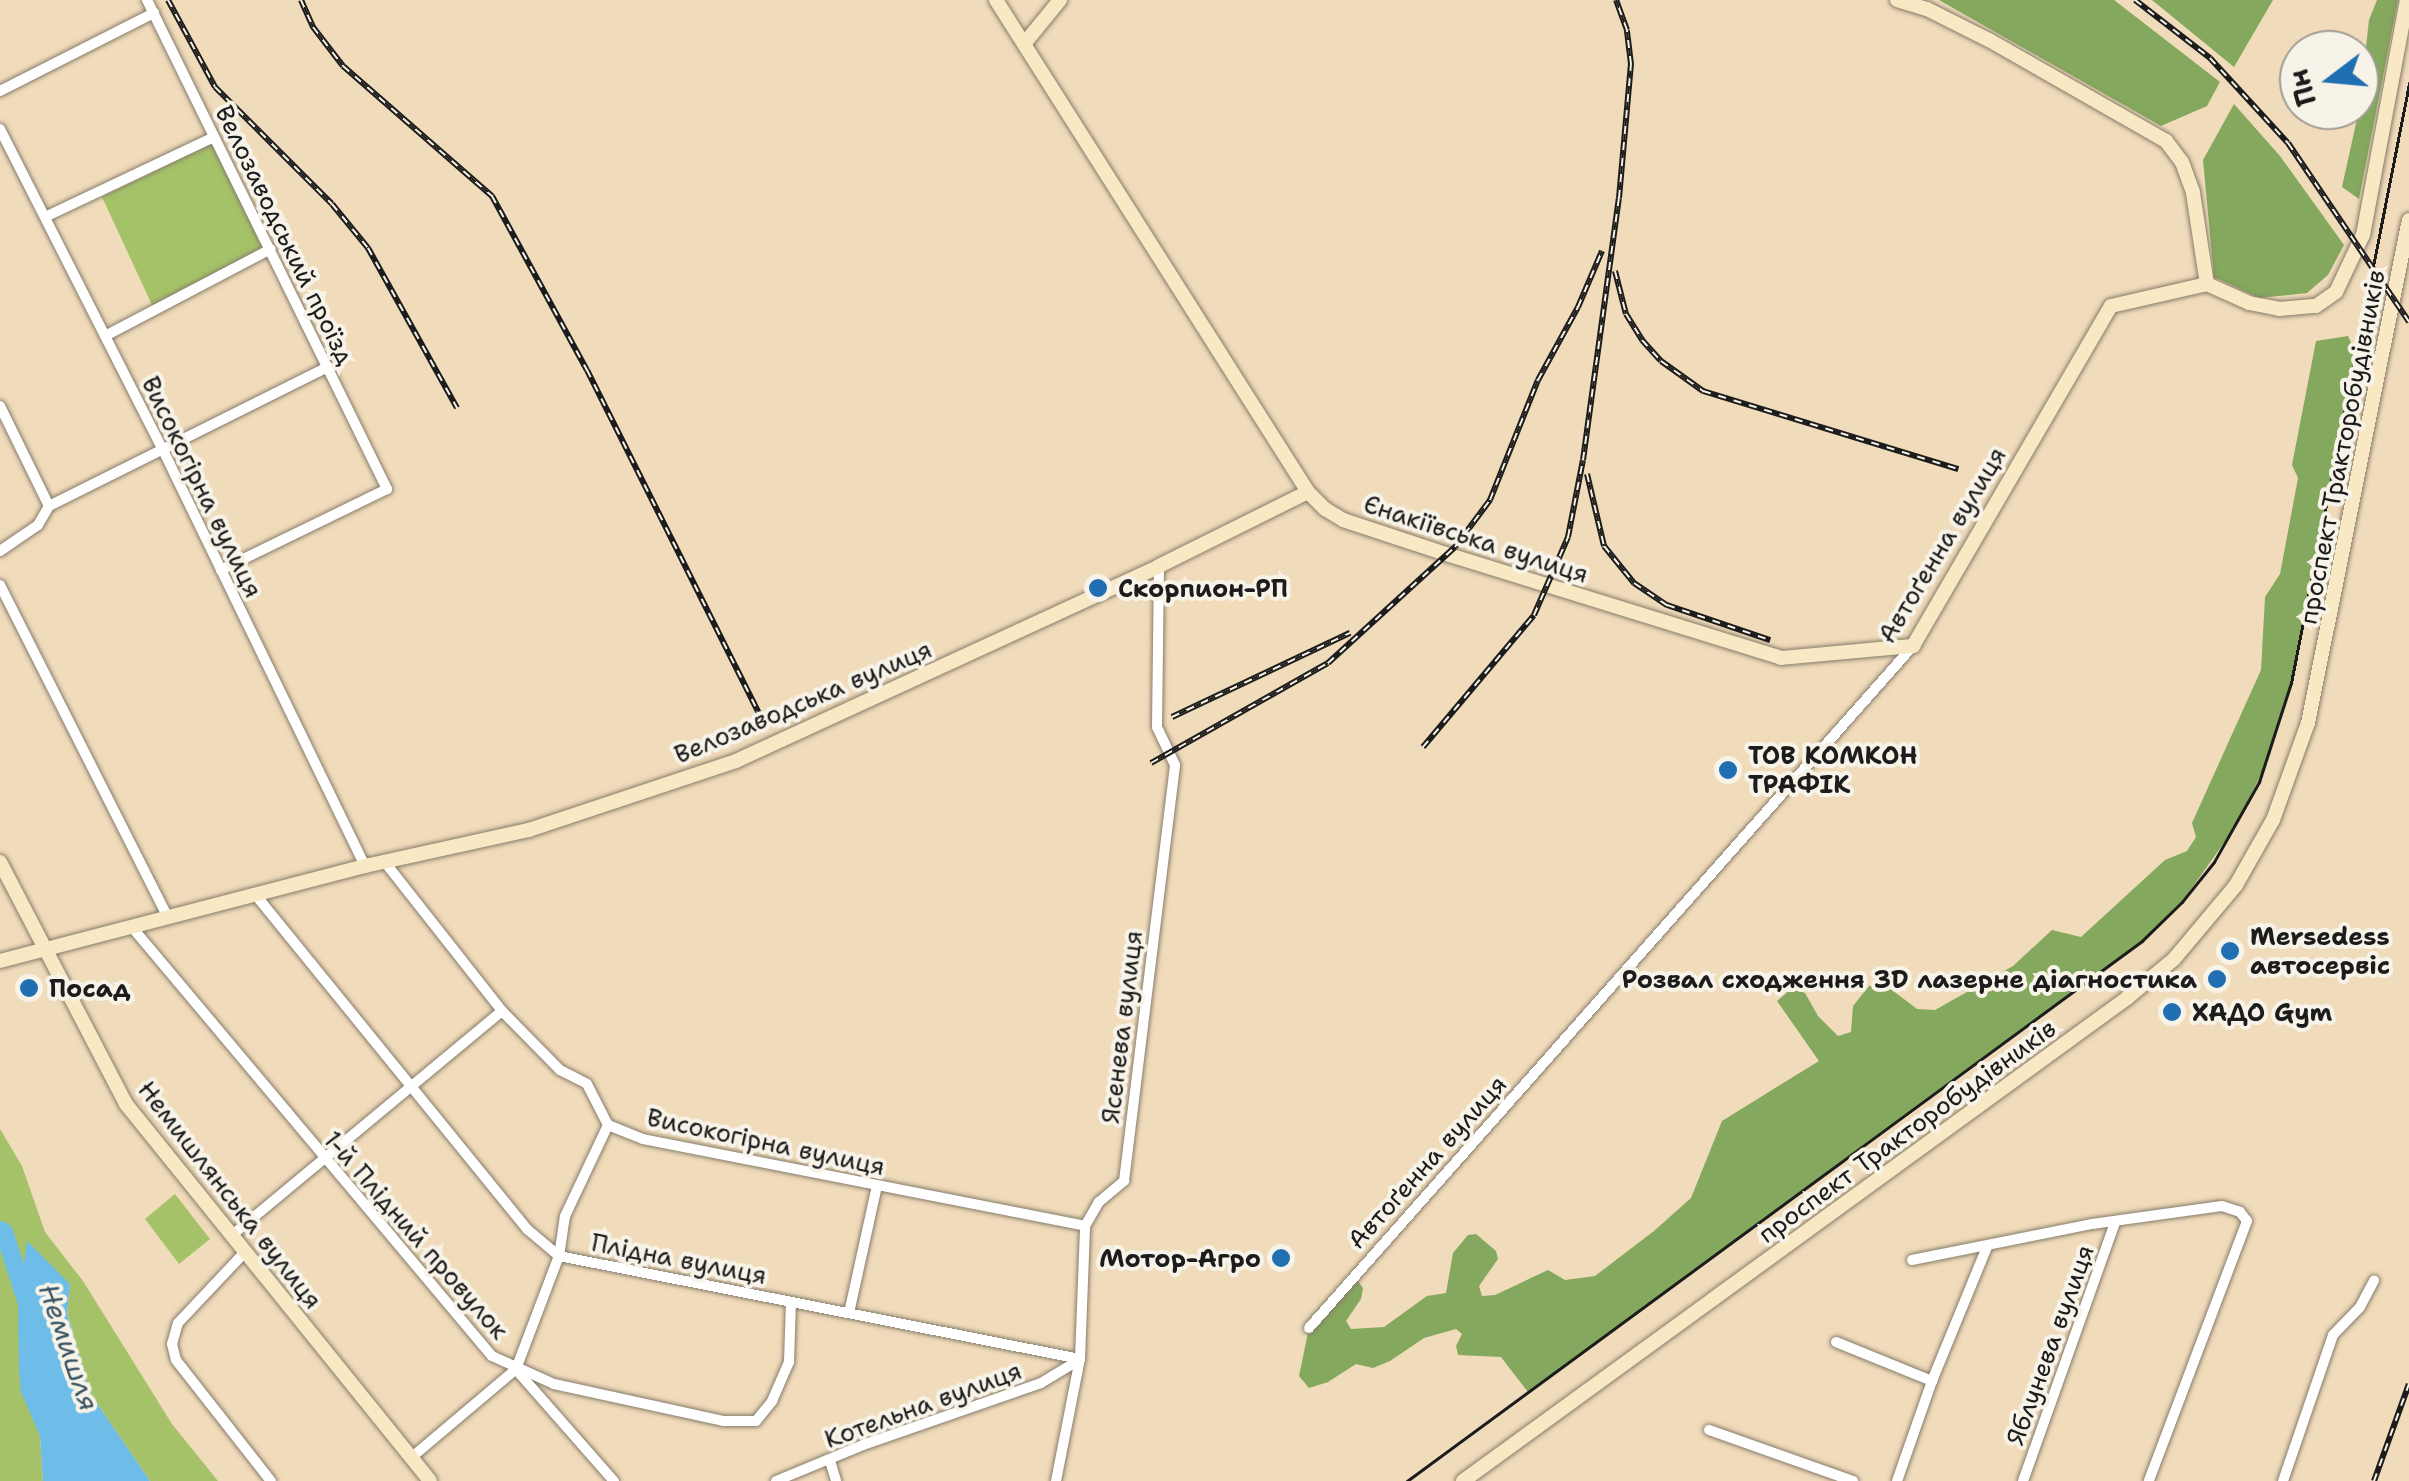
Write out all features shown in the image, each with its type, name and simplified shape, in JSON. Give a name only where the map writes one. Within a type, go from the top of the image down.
[{"type":"street","name":"Велозаводський проїзд","points":[[146,0],[387,489],[221,570]]},
{"type":"street","name":"Єнакіївська вулиця","points":[[996,0],[1308,492],[1343,520],[1781,658],[1913,646]]},
{"type":"street","points":[[1024,44],[1060,0]]},
{"type":"street","points":[[1898,0],[1927,9],[1989,40],[2166,142],[2182,162],[2193,194],[2206,284],[2248,303],[2293,309],[2324,302],[2342,285],[2363,235],[2407,0]]},
{"type":"street","points":[[0,91],[154,13]]},
{"type":"street","name":"Високогірна вулиця","points":[[0,129],[163,450],[365,866]]},
{"type":"street","points":[[45,217],[214,137]]},
{"type":"street","name":"проспект Тракторобудівників","points":[[1463,1481],[2127,998],[2174,959],[2236,885],[2273,820],[2308,724],[2409,220]]},
{"type":"street","points":[[105,336],[272,249]]},
{"type":"street","name":"Автоґенна вулиця","points":[[1309,1328],[1913,646],[2102,314],[2111,306],[2206,284]]},
{"type":"street","points":[[0,551],[38,525],[49,506],[328,367]]},
{"type":"street","points":[[0,406],[49,506]]},
{"type":"street","name":"Велозаводська вулиця","points":[[0,960],[384,861],[529,830],[736,761],[1160,566],[1308,492]]},
{"type":"street","name":"Ясенева вулиця","points":[[1085,1226],[1099,1202],[1124,1181],[1175,765],[1157,727],[1160,566]]},
{"type":"street","points":[[0,585],[167,915]]},
{"type":"street","name":"Високогірна вулиця","points":[[384,861],[502,1011],[560,1070],[588,1084],[608,1125],[642,1139],[1085,1226]]},
{"type":"street","name":"Немишлянська вулиця","points":[[1,867],[126,1104],[430,1481]]},
{"type":"street","name":"Плідна вулиця","points":[[254,894],[528,1230],[560,1256],[1080,1359]]},
{"type":"street","name":"1-й Плідний провулок","points":[[130,925],[492,1356],[554,1384],[723,1421],[756,1421],[772,1400],[789,1362],[791,1302]]},
{"type":"street","points":[[231,1236],[502,1011]]},
{"type":"street","points":[[412,1457],[516,1369],[560,1256],[565,1216],[608,1125]]},
{"type":"street","points":[[850,1313],[877,1186]]},
{"type":"street","name":"Яблунева вулиця","points":[[1912,1260],[2222,1206],[2240,1212],[2247,1221],[2149,1481]]},
{"type":"street","name":"Яблунева вулиця","points":[[2023,1481],[2115,1222]]},
{"type":"street","points":[[1056,1481],[1080,1359],[1085,1226]]},
{"type":"street","points":[[1897,1481],[1932,1381],[1987,1247]]},
{"type":"street","points":[[244,1253],[178,1323],[172,1344],[176,1360],[271,1481]]},
{"type":"street","points":[[2283,1481],[2334,1335],[2360,1308],[2374,1281]]},
{"type":"street","points":[[1836,1342],[1932,1381]]},
{"type":"street","name":"Котельна вулиця","points":[[776,1481],[862,1445],[1041,1383],[1080,1359]]},
{"type":"street","points":[[516,1369],[614,1481]]},
{"type":"street","points":[[1709,1430],[1828,1477],[1853,1481]]},
{"type":"street","points":[[830,1461],[836,1481]]},
{"type":"green space","points":[[1939,0],[2114,0],[2220,82],[2207,106],[2161,126]]},
{"type":"green space","points":[[2152,0],[2273,0],[2234,67]]},
{"type":"green space","points":[[2377,0],[2398,0],[2379,97],[2379,30],[2368,30]]},
{"type":"green space","points":[[2234,104],[2280,156],[2344,245],[2328,275],[2307,293],[2259,298],[2214,277],[2203,160]]},
{"type":"green space","points":[[2355,130],[2373,130],[2359,199],[2342,187]]},
{"type":"green space","points":[[208,145],[214,146],[264,244],[262,250],[153,307],[102,197]]},
{"type":"green space","points":[[2348,336],[2356,354],[2291,683],[2269,757],[2238,823],[2182,902],[2142,941],[1528,1392],[1501,1357],[1458,1355],[1456,1346],[1462,1334],[1456,1329],[1424,1338],[1373,1368],[1356,1364],[1328,1382],[1309,1388],[1299,1376],[1309,1328],[1357,1280],[1363,1288],[1361,1299],[1346,1321],[1351,1329],[1384,1327],[1427,1296],[1446,1293],[1453,1253],[1468,1235],[1476,1234],[1496,1251],[1498,1259],[1479,1286],[1482,1296],[1495,1295],[1548,1270],[1565,1280],[1595,1276],[1654,1231],[1691,1198],[1722,1121],[1819,1061],[1777,1001],[1792,988],[1805,993],[1818,1016],[1838,1036],[1851,1032],[1853,1006],[1869,986],[1884,984],[1917,1009],[1935,1010],[2013,966],[2052,930],[2081,937],[2165,860],[2187,851],[2196,837],[2192,823],[2261,670],[2265,597],[2280,574],[2298,478],[2292,465],[2316,341]]},
{"type":"green space","points":[[0,1129],[22,1166],[45,1232],[83,1281],[172,1424],[218,1481],[150,1481],[90,1393],[67,1312],[70,1284],[32,1415],[40,1436],[43,1481],[0,1481]]},
{"type":"green space","points":[[175,1194],[210,1239],[179,1264],[145,1219]]},
{"type":"water","points":[[27,1241],[70,1284],[67,1313],[90,1393],[150,1481],[43,1481],[40,1436],[21,1392],[19,1371],[18,1305]]},
{"type":"waterway","name":"Немишля","points":[[0,1230],[4,1232],[27,1303]]},
{"type":"tram line","points":[[1407,1481],[2142,941],[2182,902],[2214,862],[2259,782],[2291,683],[2409,84]]},
{"type":"railway","points":[[168,0],[215,87],[332,204],[368,248],[457,408]]},
{"type":"railway","points":[[301,0],[313,27],[343,66],[492,196],[587,370],[761,717]]},
{"type":"railway","points":[[1423,747],[1534,615],[1568,537],[1583,460],[1619,198],[1631,64],[1627,30],[1616,0]]},
{"type":"railway","points":[[2135,0],[2210,58],[2288,143],[2409,322]]},
{"type":"railway","points":[[1151,763],[1328,663],[1455,547],[1490,500],[1538,380],[1578,307],[1602,251]]},
{"type":"railway","points":[[1615,271],[1626,314],[1642,340],[1661,361],[1703,391],[1958,469]]},
{"type":"railway","points":[[1587,474],[1604,546],[1634,583],[1667,605],[1770,640]]},
{"type":"railway","points":[[1172,717],[1350,633]]},
{"type":"railway","points":[[2374,1481],[2409,1384]]},
{"type":"place","name":"Скорпион-РП","points":[[1098,588]]},
{"type":"place","name":"ТОВ КОМКОН ТРАФІК","points":[[1728,770]]},
{"type":"place","name":"Mersedess автосервіс","points":[[2230,951]]},
{"type":"place","name":"Розвал сходження 3D лазерне діагностика","points":[[2217,979]]},
{"type":"place","name":"Посад","points":[[29,988]]},
{"type":"place","name":"ХАДО Gym","points":[[2172,1012]]},
{"type":"place","name":"Мотор-Агро","points":[[1281,1258]]}]
